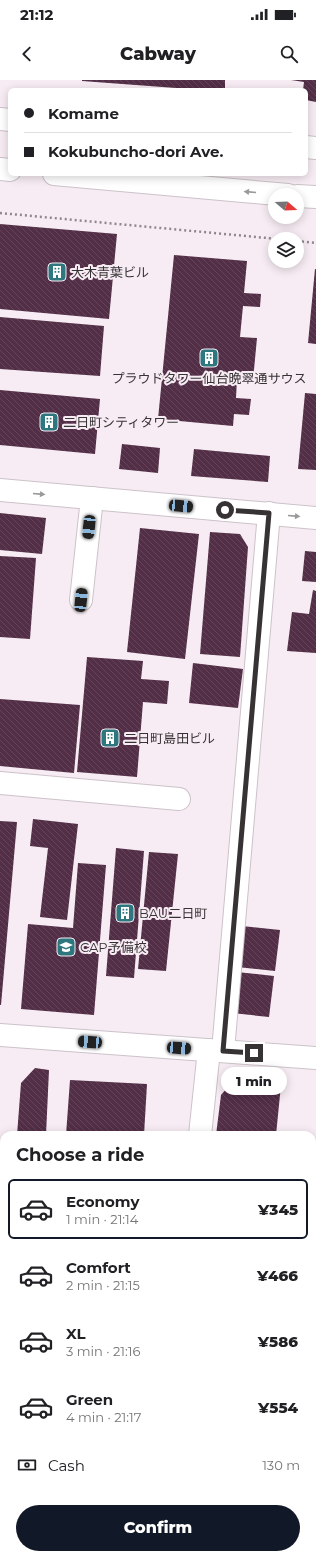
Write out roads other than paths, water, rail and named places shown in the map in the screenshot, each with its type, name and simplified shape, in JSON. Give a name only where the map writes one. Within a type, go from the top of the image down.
[{"type":"street","points":[[76,176],[268,193]]},
{"type":"street","points":[[304,197],[316,198]]},
{"type":"street","points":[[0,490],[316,518]]},
{"type":"street","points":[[81,600],[92,498]]},
{"type":"street","points":[[201,1131],[216,1050],[269,513]]},
{"type":"street","points":[[0,783],[179,799]]},
{"type":"street","points":[[0,1035],[316,1058]]},
{"type":"place","name":"大木青葉ビル","points":[[57,272]]},
{"type":"place","name":"プラウドタワー仙台晩翠通サウス","points":[[209,358]]},
{"type":"place","name":"二日町シティタワー","points":[[49,422]]},
{"type":"place","name":"二日町島田ビル","points":[[110,738]]},
{"type":"place","name":"BAU二日町","points":[[125,913]]},
{"type":"place","name":"CAP予備校","points":[[66,947]]}]
